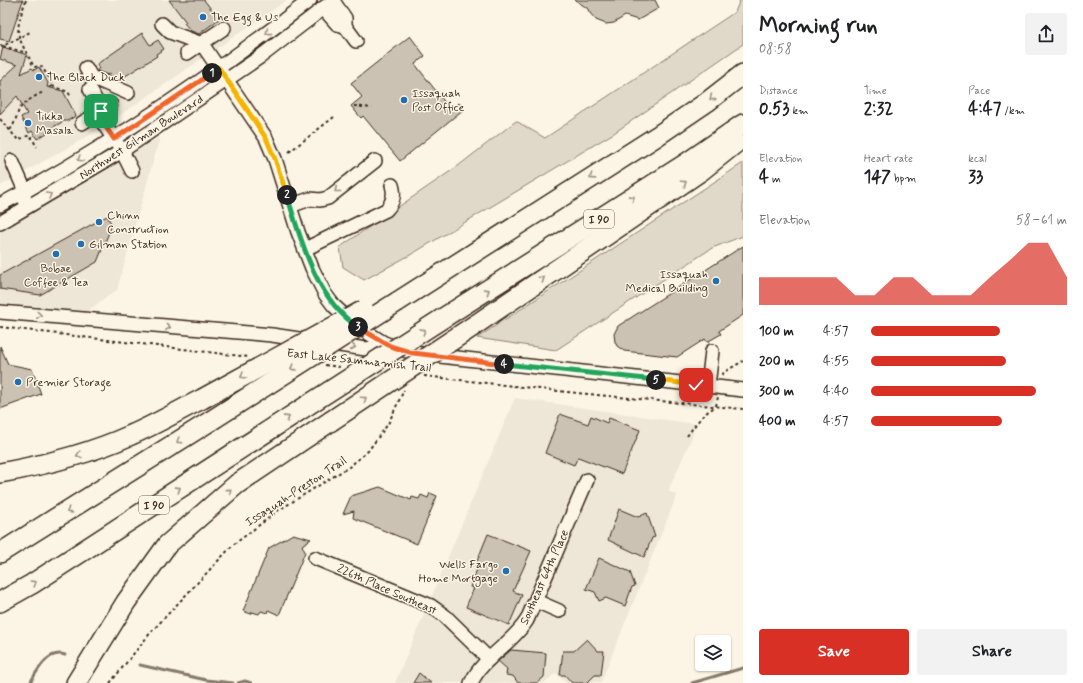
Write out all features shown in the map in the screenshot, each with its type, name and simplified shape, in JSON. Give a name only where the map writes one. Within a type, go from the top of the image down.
[{"type":"highway","points":[[0,473],[60,461],[132,435],[202,399],[311,338],[392,300],[463,260],[657,136],[707,102],[743,74]]},
{"type":"highway","name":"I 90","points":[[0,602],[38,580],[454,311],[678,169],[743,124]]},
{"type":"highway","points":[[76,683],[116,616],[167,545],[249,476],[475,325],[701,171],[743,138]]},
{"type":"highway","points":[[0,553],[52,522],[212,420],[392,300]]},
{"type":"highway","points":[[86,683],[148,589],[180,547],[200,517]]},
{"type":"street","name":"Northwest Gilman Boulevard","points":[[0,204],[114,139],[219,68],[310,0]]},
{"type":"street","name":"Northwest Gilman Boulevard","points":[[1,222],[122,151],[227,80],[308,20],[329,2]]},
{"type":"street","points":[[329,2],[337,24],[345,26],[356,41]]},
{"type":"street","points":[[162,24],[170,32],[202,44],[266,138],[275,159],[290,206],[316,276],[334,306],[355,325],[384,343],[413,353],[743,390]]},
{"type":"street","points":[[188,53],[224,28]]},
{"type":"street","points":[[86,68],[91,77],[128,93]]},
{"type":"street","points":[[90,89],[103,110],[114,139],[132,171]]},
{"type":"street","points":[[82,123],[103,110]]},
{"type":"street","points":[[1,222],[10,210],[24,201],[25,191],[12,161]]},
{"type":"street","points":[[290,206],[310,198],[320,200],[328,198],[375,161]]},
{"type":"street","points":[[306,249],[386,210],[392,201],[394,194],[392,185]]},
{"type":"street","points":[[0,312],[272,335],[366,349],[373,348],[384,343]]},
{"type":"street","points":[[708,386],[712,351]]},
{"type":"street","name":"Southeast 64th Place","points":[[471,683],[478,671],[489,659],[524,626],[587,480]]},
{"type":"street","name":"226th Place Southeast","points":[[315,558],[430,606],[445,616],[489,659]]},
{"type":"street","points":[[536,601],[559,610]]},
{"type":"path","points":[[26,0],[17,27],[19,38],[34,67],[41,66],[50,79],[52,86]]},
{"type":"path","points":[[1,46],[30,32]]},
{"type":"path","points":[[1,46],[27,53]]},
{"type":"path","points":[[48,88],[52,86],[68,92],[71,97]]},
{"type":"path","points":[[10,130],[15,123],[20,108],[31,98],[43,92]]},
{"type":"path","points":[[354,106],[372,108]]},
{"type":"path","points":[[289,152],[334,117]]},
{"type":"path","points":[[0,119],[18,140],[30,134],[37,147]]},
{"type":"path","points":[[0,327],[255,357]]},
{"type":"path","points":[[722,374],[743,361]]},
{"type":"path","name":"East Lake Sammamish Trail","points":[[322,365],[344,367]]},
{"type":"path","name":"East Lake Sammamish Trail","points":[[418,375],[567,392],[743,409]]},
{"type":"path","name":"Issaquah-Preston Trail","points":[[110,683],[152,631],[233,545],[279,510],[349,467],[368,451],[388,424],[406,386]]},
{"type":"path","points":[[687,436],[695,424],[709,410],[716,406],[718,395]]},
{"type":"shaded area","points":[[0,0],[287,0],[97,131],[0,186]]},
{"type":"shaded area","points":[[740,0],[743,0],[743,44],[614,133],[412,254],[364,280],[343,267],[340,247],[458,166],[516,121],[545,138],[735,12]]},
{"type":"shaded area","points":[[160,137],[117,290],[84,313],[0,304],[0,232]]},
{"type":"shaded area","points":[[743,163],[743,236],[712,248],[556,350],[477,338]]},
{"type":"shaded area","points":[[515,398],[695,424],[692,437],[668,491],[677,495],[601,682],[566,683],[556,673],[544,683],[395,683]]},
{"type":"building","points":[[0,0],[23,0],[9,41],[0,39]]},
{"type":"building","points":[[169,0],[204,0],[219,19],[199,34],[191,31]]},
{"type":"building","points":[[575,0],[655,0],[659,8],[638,20],[625,16],[614,23],[606,24],[596,20],[587,8]]},
{"type":"building","points":[[142,33],[150,45],[158,40],[164,49],[156,54],[157,56],[119,80],[113,78],[110,74],[108,75],[97,71],[99,68],[97,64]]},
{"type":"building","name":"Issaquah Post Office","points":[[410,36],[425,56],[415,64],[450,109],[459,103],[464,109],[400,161],[363,116],[361,118],[351,106],[362,97],[351,83]]},
{"type":"building","points":[[3,47],[27,55],[21,74],[32,68],[34,70],[39,67],[48,83],[47,87],[63,91],[76,116],[46,131],[47,133],[37,139],[32,131],[29,133],[21,117],[27,114],[17,96],[0,114],[0,81],[17,65],[0,59]]},
{"type":"building","name":"Gilman Station","points":[[107,216],[112,225],[97,262],[40,295],[0,289],[0,275]]},
{"type":"building","name":"Issaquah Medical Building","points":[[743,246],[743,315],[719,331],[721,334],[707,342],[705,339],[677,357],[624,351],[617,346],[614,334],[618,326]]},
{"type":"building","name":"Premier Storage","points":[[0,346],[8,364],[32,369],[41,394],[0,409]]},
{"type":"building","points":[[560,414],[588,424],[591,416],[607,423],[609,418],[640,430],[622,474],[578,457],[574,465],[545,453]]},
{"type":"building","points":[[380,487],[411,500],[412,497],[419,499],[421,495],[428,498],[430,493],[437,496],[417,544],[353,518],[354,511],[343,514],[351,496]]},
{"type":"building","points":[[619,509],[638,517],[647,513],[655,537],[652,538],[644,557],[608,540]]},
{"type":"building","points":[[293,534],[311,539],[302,545],[305,552],[279,615],[268,610],[267,613],[261,611],[259,614],[252,612],[251,614],[243,611],[269,548]]},
{"type":"building","points":[[488,534],[531,551],[513,591],[522,595],[509,625],[466,607],[474,588],[470,587],[478,567],[475,566]]},
{"type":"building","points":[[599,558],[630,572],[635,586],[632,587],[625,606],[606,598],[599,601],[595,592],[586,589]]},
{"type":"building","points":[[587,639],[598,651],[604,651],[601,675],[595,675],[587,683],[572,683],[565,675],[560,675],[563,651],[574,651]]},
{"type":"building","points":[[511,650],[546,653],[544,677],[537,683],[518,683],[513,676],[506,675],[507,669],[498,661]]},
{"type":"building","points":[[419,673],[431,683],[413,683]]},
{"type":"waterway","points":[[30,683],[40,667],[48,658],[53,655],[65,655]]},
{"type":"waterway","points":[[140,665],[206,680],[233,683]]},
{"type":"waterway","points":[[692,683],[743,668]]},
{"type":"waterway","points":[[238,683],[245,681],[251,683]]},
{"type":"place","name":"The Egg & Us","points":[[203,17]]},
{"type":"place","name":"The Black Duck","points":[[39,77]]},
{"type":"place","name":"Issaquah Post Office","points":[[404,100]]},
{"type":"place","name":"Tikka Masala","points":[[28,123]]},
{"type":"place","name":"Chinn Construction","points":[[99,222]]},
{"type":"place","name":"Gilman Station","points":[[81,244]]},
{"type":"place","name":"Bobae Coffee & Tea","points":[[56,254]]},
{"type":"place","name":"Issaquah Medical Building","points":[[716,281]]},
{"type":"place","name":"Premier Storage","points":[[18,382]]},
{"type":"place","name":"Wells Fargo Home Mortgage","points":[[506,571]]},
{"type":"route","points":[[101,111],[97,114],[114,139],[219,68],[266,138],[275,159],[298,232],[306,249],[312,268],[325,294],[334,306],[355,325],[390,346],[413,353],[443,357],[696,385]]}]
